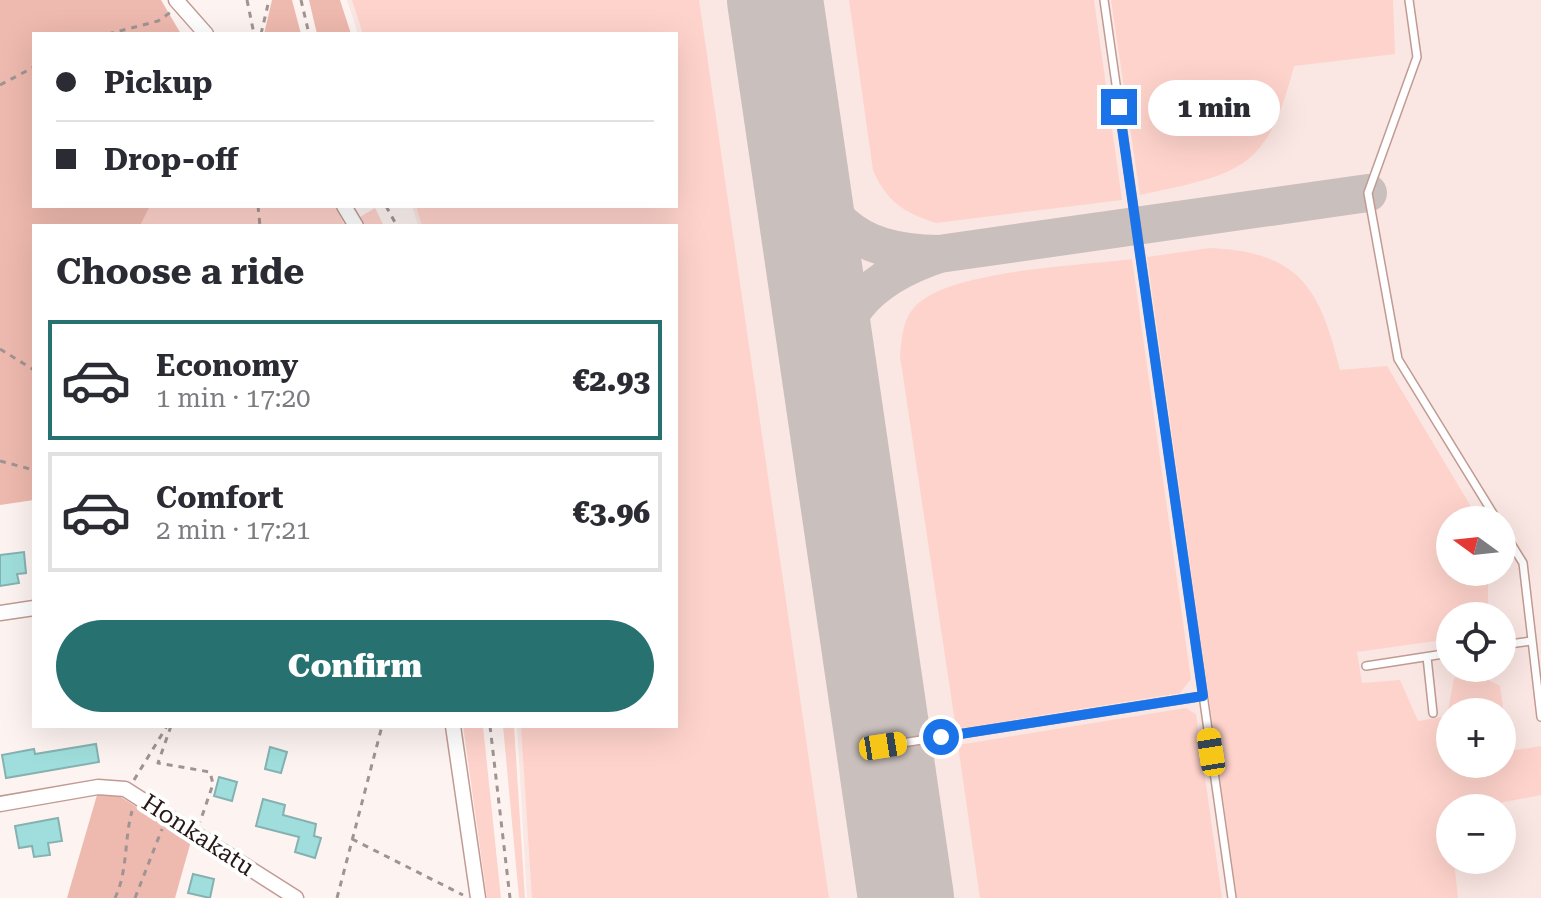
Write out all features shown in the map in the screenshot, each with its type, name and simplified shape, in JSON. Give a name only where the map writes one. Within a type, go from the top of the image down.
[{"type":"street","points":[[177,2],[204,32]]},
{"type":"street","points":[[0,613],[32,608]]},
{"type":"street","points":[[453,728],[478,898]]},
{"type":"street","name":"Honkakatu","points":[[0,804],[98,787],[125,789],[296,898]]},
{"type":"lane","points":[[1104,0],[1232,898]]},
{"type":"lane","points":[[1409,0],[1417,57],[1368,193],[1398,359],[1488,506]]},
{"type":"lane","points":[[1516,552],[1523,563],[1541,717]]},
{"type":"lane","points":[[1516,643],[1531,641]]},
{"type":"lane","points":[[1366,666],[1436,655]]},
{"type":"lane","points":[[1427,657],[1433,713]]},
{"type":"lane","points":[[883,746],[1203,696]]},
{"type":"path","points":[[247,0],[254,32]]},
{"type":"path","points":[[261,32],[269,0]]},
{"type":"path","points":[[301,0],[309,32]]},
{"type":"path","points":[[116,32],[158,21],[169,15],[177,2]]},
{"type":"path","points":[[0,85],[32,68]]},
{"type":"path","points":[[0,349],[32,369]]},
{"type":"path","points":[[0,461],[32,469]]},
{"type":"path","points":[[115,898],[123,878],[124,843],[135,795],[134,777],[168,728]]},
{"type":"path","points":[[168,728],[158,763],[190,766],[210,772],[213,784],[197,834]]},
{"type":"path","points":[[337,898],[381,728]]},
{"type":"path","points":[[490,728],[510,898]]},
{"type":"path","points":[[135,898],[168,814]]},
{"type":"path","points":[[352,839],[469,898]]},
{"type":"shaded area","points":[[0,0],[161,0],[180,32],[32,32],[32,208],[149,208],[141,224],[32,224],[32,500],[0,505]]},
{"type":"shaded area","points":[[272,0],[292,0],[300,32],[264,32]]},
{"type":"shaded area","points":[[309,0],[340,0],[350,32],[317,32]]},
{"type":"shaded area","points":[[347,0],[1541,0],[1541,898],[527,898],[517,728],[678,728],[678,224],[417,224],[413,208],[678,208],[678,32],[357,32]]},
{"type":"shaded area","points":[[352,0],[699,0],[829,898],[532,898],[521,728],[678,728],[678,224],[421,224],[417,208],[678,208],[678,32],[362,32]]},
{"type":"shaded area","points":[[849,0],[1094,0],[1122,200],[936,223],[914,215],[897,204],[884,190],[873,170]]},
{"type":"shaded area","points":[[1111,0],[1393,0],[1395,54],[1294,66],[1273,128],[1260,148],[1244,162],[1202,180],[1140,195]]},
{"type":"shaded area","points":[[149,208],[336,208],[344,224],[141,224]]},
{"type":"shaded area","points":[[375,208],[383,224],[363,224],[360,217]]},
{"type":"shaded area","points":[[1210,248],[1266,257],[1302,280],[1324,317],[1340,370],[1387,366],[1471,506],[1436,506],[1436,586],[1488,586],[1488,602],[1436,602],[1436,641],[1357,652],[1362,683],[1400,680],[1418,721],[1436,718],[1436,778],[1516,778],[1516,750],[1541,746],[1541,795],[1516,800],[1516,794],[1436,794],[1436,874],[1455,874],[1458,898],[1237,898],[1147,257]]},
{"type":"shaded area","points":[[1132,259],[1191,679],[1180,693],[956,729],[900,356],[907,319],[913,309],[929,296],[982,278]]},
{"type":"shaded area","points":[[1453,682],[1492,682],[1500,686],[1502,698],[1450,698]]},
{"type":"shaded area","points":[[1186,708],[1196,714],[1222,898],[980,898],[958,745]]},
{"type":"shaded area","points":[[463,728],[483,728],[501,898],[487,898]]},
{"type":"shaded area","points":[[503,728],[514,728],[525,898],[519,898]]},
{"type":"shaded area","points":[[97,795],[119,796],[191,841],[175,898],[67,898]]},
{"type":"building","points":[[24,552],[26,573],[17,574],[19,583],[0,586],[0,555]]},
{"type":"building","points":[[96,744],[99,762],[6,778],[2,755],[34,749],[35,754]]},
{"type":"building","points":[[270,747],[287,752],[281,773],[265,769]]},
{"type":"building","points":[[219,777],[237,782],[232,801],[214,796]]},
{"type":"building","points":[[263,799],[285,805],[283,815],[316,824],[314,836],[321,838],[315,858],[295,852],[299,837],[256,826]]},
{"type":"building","points":[[58,818],[62,841],[48,843],[50,855],[34,857],[32,846],[19,848],[15,826]]},
{"type":"building","points":[[193,874],[214,879],[210,898],[188,893]]},
{"type":"taxiway","points":[[794,135],[815,188],[843,224],[861,237],[882,246],[939,254],[891,275],[857,305],[845,323],[837,345],[832,369],[832,397]]},
{"type":"taxiway","points":[[939,254],[1368,193]]},
{"type":"runway","points":[[775,0],[906,898]]},
{"type":"route","points":[[941,737],[1203,696],[1119,107]]}]
